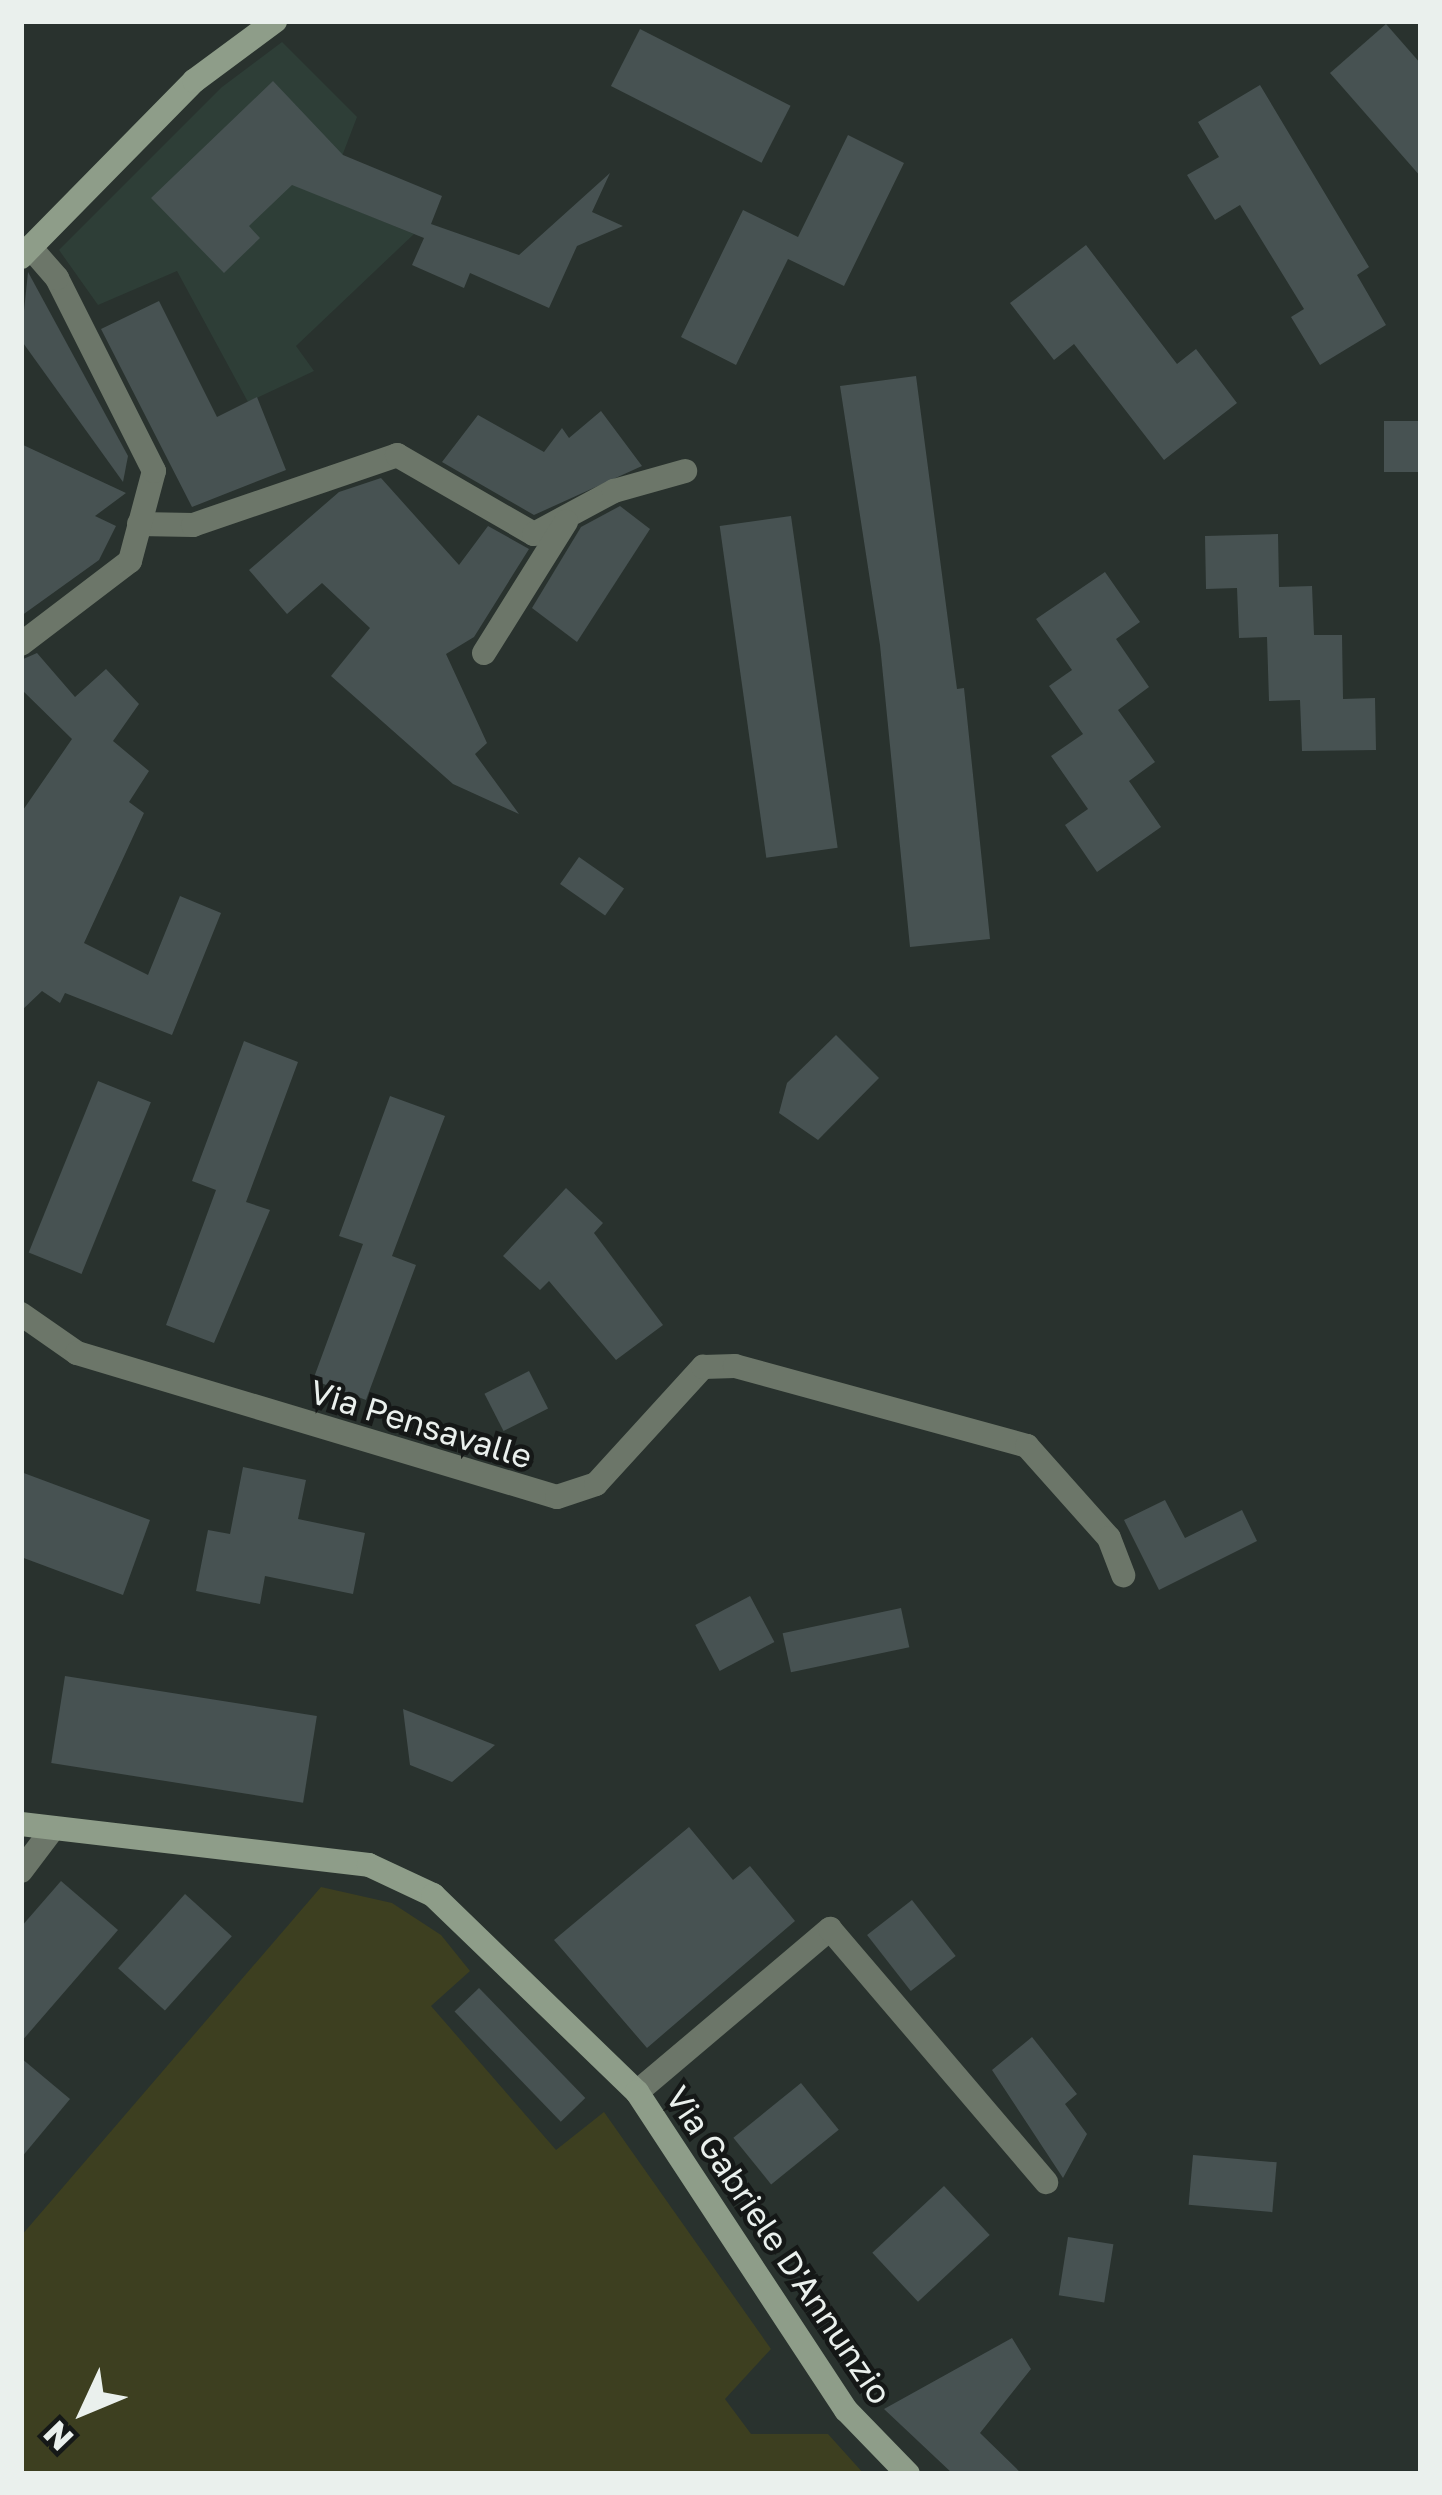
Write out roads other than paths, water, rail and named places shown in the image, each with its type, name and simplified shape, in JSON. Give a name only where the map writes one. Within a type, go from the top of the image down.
[{"type":"main road","points":[[26,252],[194,81],[274,21]]},
{"type":"main road","name":"Via Gabriele D'Annunzio","points":[[21,1824],[50,1834],[369,1865],[433,1895],[496,1947],[638,2092],[846,2410],[908,2474]]},
{"type":"street","points":[[21,644],[130,561],[154,471],[57,278],[26,252]]},
{"type":"street","points":[[140,524],[193,525],[398,455],[507,526],[534,534],[566,522],[614,490],[685,471]]},
{"type":"street","points":[[484,652],[566,522]]},
{"type":"street","name":"Via Pensavalle","points":[[21,1314],[76,1353],[557,1496],[596,1484],[703,1367],[735,1366],[1027,1446],[1109,1538],[1123,1575]]},
{"type":"street","points":[[21,1871],[50,1834]]},
{"type":"street","points":[[638,2092],[830,1929],[1046,2182]]}]
